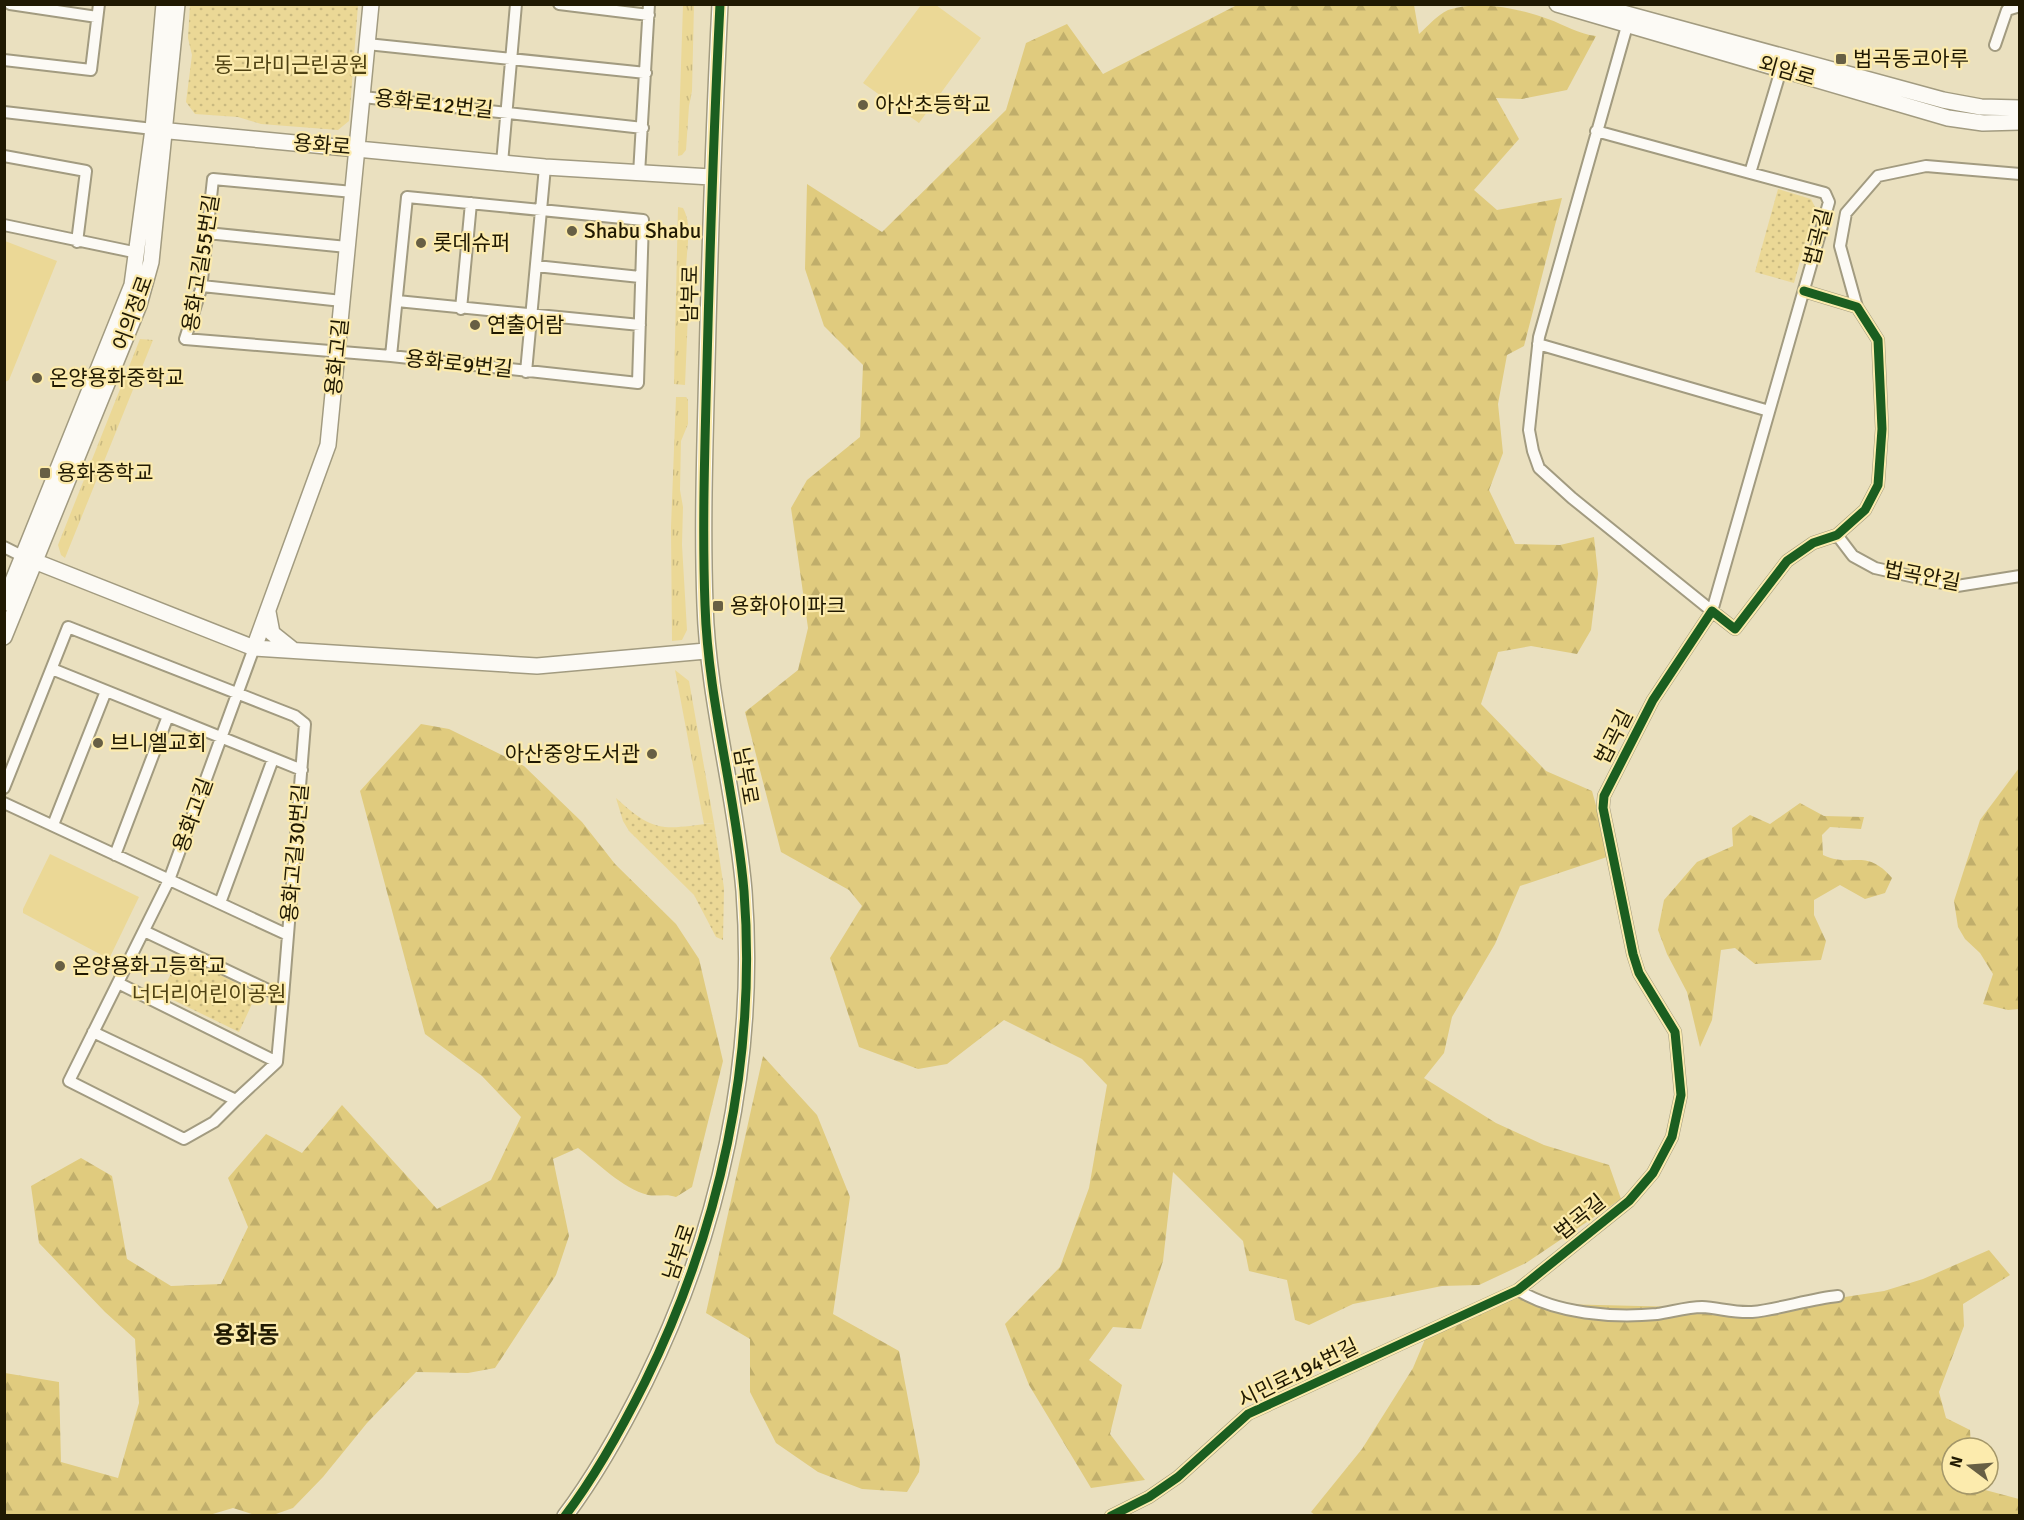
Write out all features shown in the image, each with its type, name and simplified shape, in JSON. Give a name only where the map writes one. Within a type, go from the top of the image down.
[{"type":"street","points":[[4,15],[8,4],[97,17]]},
{"type":"street","points":[[4,60],[91,70],[99,4]]},
{"type":"street","name":"어의정로","points":[[4,603],[29,560],[139,305],[151,262],[164,4]]},
{"type":"street","name":"어의정로","points":[[4,637],[29,560],[132,285],[159,130],[177,4]]},
{"type":"street","name":"용화고길","points":[[4,802],[169,880],[328,445],[371,4]]},
{"type":"street","name":"용화로12번길","points":[[502,163],[516,4]]},
{"type":"street","points":[[559,4],[649,10],[639,174]]},
{"type":"street","name":"남부로","points":[[565,1515],[609,1448],[672,1323],[709,1221],[735,1102],[745,990],[744,890],[706,651],[702,532],[711,177],[720,4]]},
{"type":"street","name":"외암로","points":[[1557,4],[1627,26],[1943,100],[1981,108],[2019,108]]},
{"type":"street","name":"외암로","points":[[1590,4],[1783,63],[1948,118],[1983,123],[2019,122]]},
{"type":"street","points":[[1995,45],[2007,10],[2019,6]]},
{"type":"street","points":[[1627,26],[1538,344],[1529,430],[1539,468],[1572,498],[1735,629],[1787,561],[1813,543],[1837,535],[1865,510],[1878,485],[1882,429],[1878,340],[1857,307],[1840,246],[1846,213],[1878,176],[1926,166],[2019,174]]},
{"type":"street","points":[[368,44],[646,73]]},
{"type":"street","points":[[1596,131],[1750,173],[1783,63]]},
{"type":"street","name":"용화로12번길","points":[[363,97],[643,128]]},
{"type":"street","name":"용화로","points":[[4,112],[159,130],[545,167],[711,177]]},
{"type":"street","points":[[4,156],[87,171],[77,242]]},
{"type":"street","name":"용화로9번길","points":[[526,372],[545,167]]},
{"type":"street","name":"법곡길","points":[[1518,1290],[1629,1201],[1653,1173],[1672,1137],[1681,1095],[1675,1032],[1640,973],[1633,954],[1603,808],[1604,796],[1653,700],[1712,611],[1829,202],[1825,193],[1750,173]]},
{"type":"street","name":"용화고길55번길","points":[[337,353],[185,339],[202,286],[213,179],[353,192]]},
{"type":"street","name":"용화로9번길","points":[[337,353],[638,383],[643,220],[408,197],[391,357]]},
{"type":"street","points":[[460,309],[471,203]]},
{"type":"street","points":[[4,225],[138,253]]},
{"type":"street","points":[[207,233],[347,247]]},
{"type":"street","points":[[536,266],[640,277]]},
{"type":"street","points":[[202,286],[342,301]]},
{"type":"street","name":"법곡길","points":[[1804,291],[1857,307]]},
{"type":"street","points":[[397,301],[640,326]]},
{"type":"street","points":[[1538,344],[1769,411]]},
{"type":"street","name":"법곡안길","points":[[1837,535],[1853,556],[1875,567],[1928,580],[1957,586],[2019,576]]},
{"type":"street","points":[[4,547],[29,560],[254,648],[537,666],[706,651]]},
{"type":"street","points":[[268,609],[272,633],[281,643],[295,650]]},
{"type":"street","points":[[4,788],[68,627],[237,694]]},
{"type":"street","points":[[52,669],[273,759]]},
{"type":"street","points":[[53,825],[105,691]]},
{"type":"street","name":"용화고길30번길","points":[[237,694],[295,716],[305,724],[277,1062]]},
{"type":"street","points":[[115,855],[168,716]]},
{"type":"street","name":"용화고길30번길","points":[[220,903],[273,759],[302,770]]},
{"type":"street","points":[[118,983],[277,1062],[214,1122],[184,1139],[69,1081],[169,880]]},
{"type":"street","name":"용화고길30번길","points":[[169,880],[288,935]]},
{"type":"street","points":[[144,932],[283,997]]},
{"type":"street","points":[[93,1032],[236,1100]]},
{"type":"street","points":[[1518,1290],[1531,1298],[1578,1311],[1653,1314],[1700,1307],[1736,1313],[1838,1296]]},
{"type":"street","name":"시민로194번길","points":[[1111,1515],[1149,1497],[1178,1477],[1248,1414],[1518,1290]]},
{"type":"green space","name":"동그라미근린공원","points":[[190,5],[358,5],[349,121],[338,130],[261,124],[238,117],[195,114],[186,102],[192,55],[188,38]]},
{"type":"green space","points":[[683,5],[694,5],[692,91],[686,150],[678,156]]},
{"type":"green space","points":[[921,5],[936,5],[981,38],[919,123],[863,83]]},
{"type":"green space","points":[[1237,5],[1414,5],[1419,34],[1448,10],[1472,6],[1498,7],[1536,15],[1596,36],[1567,90],[1522,99],[1496,98],[1519,139],[1474,190],[1497,210],[1562,198],[1524,346],[1507,355],[1498,404],[1503,453],[1489,490],[1515,544],[1560,545],[1594,537],[1598,574],[1591,630],[1577,654],[1531,646],[1498,652],[1481,704],[1546,771],[1592,791],[1610,856],[1520,886],[1495,944],[1452,1017],[1444,1053],[1424,1078],[1496,1123],[1544,1145],[1609,1165],[1621,1199],[1526,1263],[1479,1285],[1442,1286],[1353,1304],[1309,1325],[1295,1320],[1287,1280],[1249,1271],[1243,1241],[1173,1172],[1163,1261],[1141,1329],[1113,1327],[1089,1360],[1122,1385],[1110,1434],[1145,1480],[1091,1488],[1029,1385],[1005,1324],[1060,1267],[1089,1188],[1107,1085],[1082,1059],[1004,1020],[947,1064],[918,1069],[859,1047],[830,958],[862,906],[849,890],[781,852],[745,712],[798,670],[808,628],[791,508],[807,480],[860,437],[863,365],[824,326],[805,269],[807,184],[882,232],[1006,110],[1026,43],[1067,24],[1103,74]]},
{"type":"green space","points":[[1778,189],[1811,199],[1815,207],[1794,283],[1755,272]]},
{"type":"green space","points":[[678,207],[683,208],[688,227],[686,270],[689,291],[685,385],[674,384]]},
{"type":"green space","points":[[5,241],[57,261],[9,380],[5,382]]},
{"type":"green space","points":[[140,339],[153,340],[65,558],[61,555],[58,545]]},
{"type":"green space","points":[[676,397],[686,397],[688,400],[688,424],[681,441],[680,490],[683,507],[682,545],[687,630],[682,640],[672,641],[671,527]]},
{"type":"green space","points":[[675,670],[689,681],[714,823],[704,824]]},
{"type":"green space","points":[[421,724],[449,729],[524,766],[582,822],[615,864],[676,924],[699,959],[723,1061],[692,1187],[676,1197],[648,1195],[620,1181],[578,1148],[553,1159],[569,1236],[556,1275],[495,1368],[468,1373],[416,1372],[367,1423],[323,1477],[293,1508],[273,1515],[255,1515],[233,1508],[206,1516],[5,1515],[5,1373],[59,1382],[61,1462],[118,1478],[139,1403],[135,1339],[105,1312],[39,1243],[31,1186],[81,1158],[112,1176],[127,1259],[171,1286],[221,1284],[248,1227],[228,1178],[266,1134],[302,1153],[342,1105],[437,1209],[491,1180],[521,1117],[482,1076],[425,1034],[360,791]]},
{"type":"green space","points":[[2019,768],[2019,1009],[2008,1010],[1983,1004],[1993,974],[1980,953],[1965,939],[1958,927],[1954,901],[1980,820]]},
{"type":"green space","points":[[616,798],[641,818],[660,826],[683,827],[714,823],[724,888],[723,940],[716,937],[694,895],[629,831],[623,821]]},
{"type":"green space","points":[[1800,803],[1824,816],[1864,817],[1861,829],[1830,827],[1822,835],[1823,855],[1833,859],[1874,863],[1892,878],[1885,893],[1865,899],[1840,885],[1814,900],[1814,915],[1826,941],[1821,960],[1755,964],[1735,948],[1721,950],[1712,1020],[1700,1047],[1687,992],[1667,954],[1658,930],[1664,900],[1697,862],[1733,846],[1732,828],[1750,815],[1770,824]]},
{"type":"green space","points":[[50,854],[139,897],[109,959],[23,913]]},
{"type":"green space","name":"너더리어린이공원","points":[[180,955],[257,993],[239,1032],[161,994]]},
{"type":"green space","points":[[763,1056],[817,1115],[850,1197],[833,1314],[899,1351],[920,1462],[919,1472],[907,1492],[862,1489],[818,1472],[776,1443],[750,1392],[750,1339],[706,1313]]},
{"type":"green space","points":[[1989,1250],[2010,1275],[1963,1304],[1964,1326],[1939,1392],[1946,1418],[1970,1430],[1970,1436],[1940,1436],[1940,1496],[2000,1496],[2000,1494],[2019,1499],[2019,1515],[1316,1516],[1311,1512],[1362,1449],[1413,1368],[1426,1337],[1511,1291],[1556,1304],[1767,1309],[1884,1291],[1923,1279]]},
{"type":"cycle path","points":[[565,1516],[598,1468],[645,1382],[694,1265],[713,1204],[728,1143],[745,1018],[747,954],[744,891],[735,819],[711,677],[704,575],[708,318],[720,4]]},
{"type":"cycle path","points":[[1111,1516],[1149,1497],[1178,1477],[1248,1414],[1518,1290],[1629,1201],[1653,1173],[1672,1137],[1681,1095],[1675,1032],[1639,973],[1633,954],[1603,808],[1604,796],[1653,700],[1712,611],[1735,629],[1787,561],[1813,543],[1837,535],[1865,510],[1878,485],[1882,429],[1878,340],[1857,307],[1804,291]]},
{"type":"place","name":"법곡동코아루","points":[[1841,59]]},
{"type":"place","name":"아산초등학교","points":[[863,105]]},
{"type":"place","name":"Shabu Shabu","points":[[572,231]]},
{"type":"place","name":"롯데슈퍼","points":[[421,243]]},
{"type":"place","name":"연출어람","points":[[475,325]]},
{"type":"place","name":"온양용화중학교","points":[[37,378]]},
{"type":"place","name":"용화중학교","points":[[45,473]]},
{"type":"place","name":"용화아이파크","points":[[718,606]]},
{"type":"place","name":"브니엘교회","points":[[98,743]]},
{"type":"place","name":"아산중앙도서관","points":[[652,754]]},
{"type":"place","name":"온양용화고등학교","points":[[60,966]]},
{"type":"district","name":"용화동","points":[[246,1335]]}]
